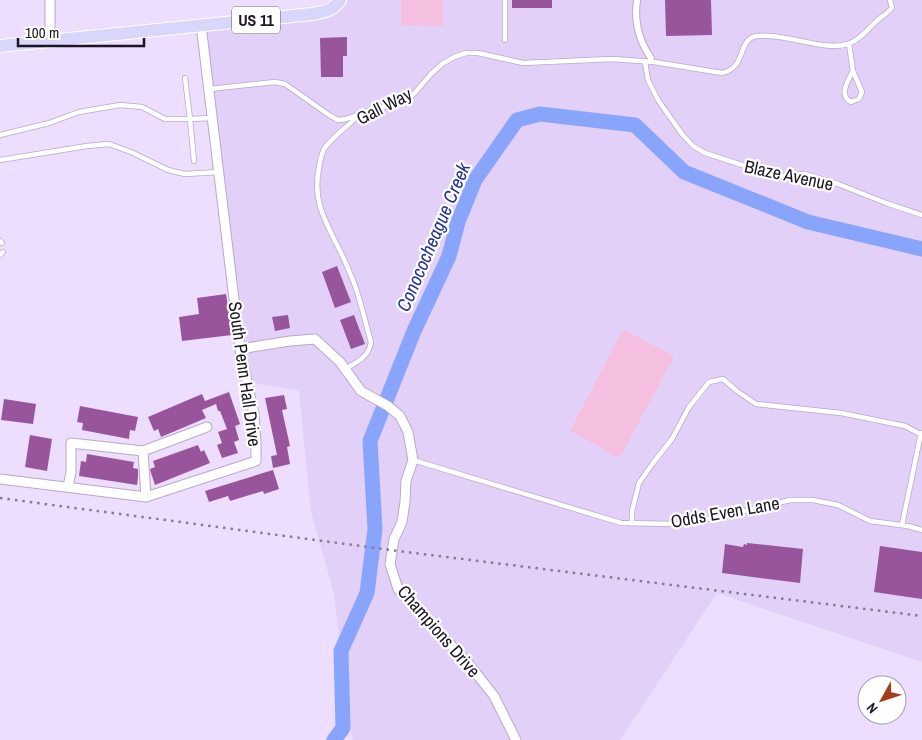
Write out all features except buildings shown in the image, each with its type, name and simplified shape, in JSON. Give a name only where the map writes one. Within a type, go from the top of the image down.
[{"type":"main road","name":"US 11","points":[[0,46],[312,14],[328,11],[337,4]]},
{"type":"street","points":[[50,0],[50,40]]},
{"type":"street","points":[[637,0],[636,19],[639,34],[653,60]]},
{"type":"street","name":"South Penn Hall Drive","points":[[0,479],[146,497],[256,461],[254,414],[240,350],[201,25]]},
{"type":"street","points":[[240,350],[290,341],[315,340],[340,362],[345,369]]},
{"type":"street","name":"Champions Drive","points":[[345,369],[361,391],[388,406],[400,416],[408,432],[413,460],[406,481],[402,522],[394,539],[390,564],[398,589],[468,663],[494,696],[516,740]]},
{"type":"street","points":[[68,487],[71,472],[71,443],[144,451],[207,427]]},
{"type":"street","points":[[144,451],[146,497]]},
{"type":"lane","points":[[505,0],[505,40]]},
{"type":"lane","points":[[853,71],[844,90],[844,96],[851,102],[859,99],[862,92],[853,71],[849,44],[858,39],[892,8],[890,0]]},
{"type":"lane","name":"Gall Way","points":[[345,369],[368,353],[370,342],[355,286],[340,250],[324,219],[317,192],[317,177],[320,159],[328,143],[360,114],[397,104],[412,96],[442,64],[466,53],[478,53],[523,64],[612,59],[645,62],[653,60],[722,73],[732,70],[736,66],[745,45],[750,39],[755,37],[782,38],[837,46],[849,44]]},
{"type":"lane","name":"Blaze Avenue","points":[[645,62],[648,80],[658,100],[682,134],[693,146],[705,154],[770,174],[782,176],[805,174],[922,215]]},
{"type":"lane","points":[[185,78],[194,161]]},
{"type":"lane","points":[[209,89],[275,82],[285,84],[338,120],[346,120],[360,114]]},
{"type":"lane","points":[[0,135],[49,124],[78,112],[120,105],[142,107],[165,119],[212,118]]},
{"type":"lane","points":[[0,160],[108,144],[131,152],[168,170],[185,174],[218,172]]},
{"type":"lane","points":[[632,523],[632,511],[639,483],[672,439],[689,407],[709,382],[723,378],[737,391],[756,404],[840,413],[905,426],[921,433],[902,525]]},
{"type":"lane","name":"Odds Even Lane","points":[[413,460],[621,523],[676,524],[730,515],[790,500],[813,500],[838,505],[870,521],[902,525],[922,530]]},
{"type":"shaded area","points":[[340,0],[922,0],[922,662],[717,593],[620,740],[353,740],[334,594],[311,512],[299,391],[247,382],[201,25],[312,14]]},
{"type":"shaded area","points":[[401,0],[443,0],[443,26],[401,25]]},
{"type":"shaded area","points":[[623,329],[674,356],[620,458],[570,431]]},
{"type":"waterway","name":"Conococheague Creek","points":[[334,740],[343,728],[341,651],[367,593],[375,529],[370,441],[414,331],[449,256],[458,222],[475,180],[517,120],[540,114],[635,125],[684,172],[808,222],[922,249]]},
{"type":"railway","points":[[0,498],[398,551],[922,616]]}]
